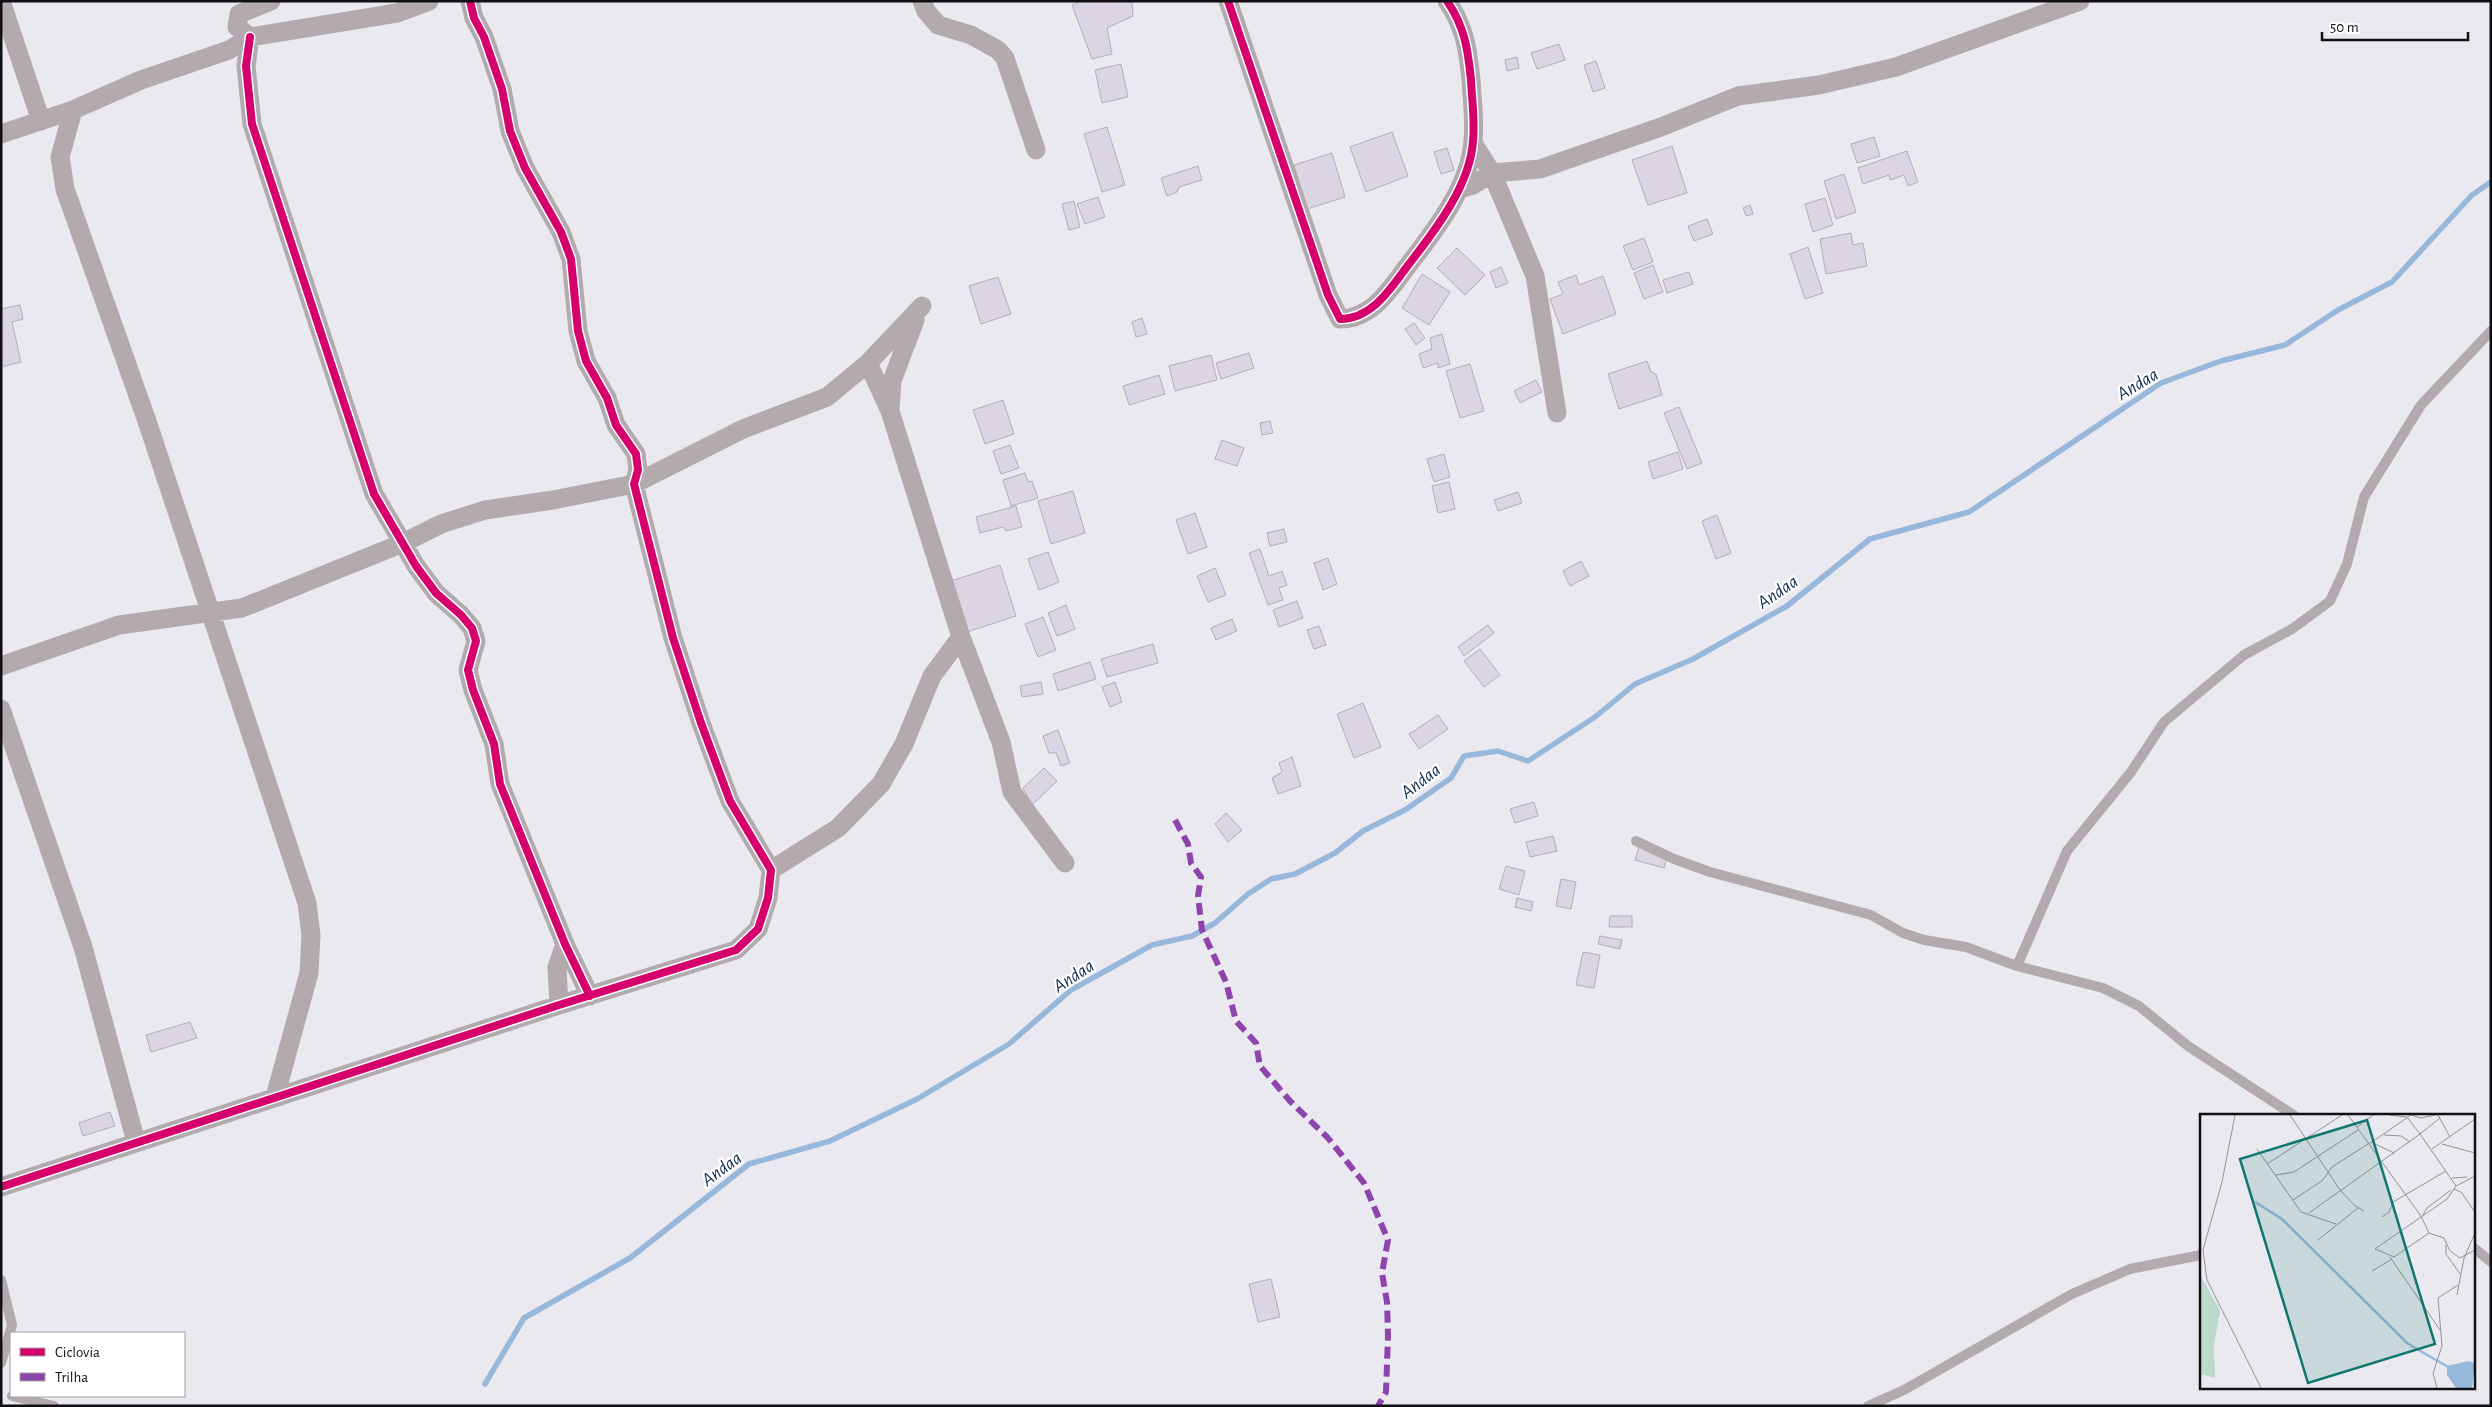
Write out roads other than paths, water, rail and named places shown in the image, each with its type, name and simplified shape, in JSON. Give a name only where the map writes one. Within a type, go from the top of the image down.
[{"type":"street","points":[[1,1],[41,121]]},
{"type":"street","points":[[250,37],[237,27],[237,8],[271,1]]},
{"type":"street","points":[[1,134],[73,110],[141,80],[229,50],[250,37],[397,13],[429,1]]},
{"type":"street","points":[[1,1186],[559,1005],[736,950],[758,929],[768,898],[771,870],[730,801],[701,723],[673,638],[634,484],[638,470],[636,454],[616,425],[607,398],[586,361],[578,331],[572,259],[561,232],[525,168],[510,130],[502,89],[484,37],[474,18],[470,1]]},
{"type":"street","points":[[922,1],[926,11],[938,25],[971,35],[998,50],[1005,58],[1036,150]]},
{"type":"street","points":[[1228,1],[1328,295],[1340,318],[1352,319],[1370,310],[1394,284],[1438,225],[1459,189],[1473,143],[1473,114],[1467,40],[1447,1]]},
{"type":"street","points":[[1459,189],[1473,184],[1492,173],[1540,169],[1661,127],[1738,96],[1819,85],[1896,67],[2080,1]]},
{"type":"street","points":[[250,37],[246,66],[252,124],[374,494],[402,543],[436,593],[461,615],[472,628],[476,641],[468,670],[472,690],[494,744],[500,784],[565,944],[590,996]]},
{"type":"street","points":[[73,110],[60,157],[65,189],[148,424],[307,903],[310,927],[309,973],[275,1097]]},
{"type":"street","points":[[1473,143],[1492,173],[1535,276],[1556,413]]},
{"type":"street","points":[[1,666],[119,625],[242,608],[402,543],[441,524],[485,510],[553,500],[634,484],[743,429],[827,397],[868,362],[922,306],[907,337],[892,381],[890,411]]},
{"type":"street","points":[[868,362],[890,411],[961,637],[1002,742],[1012,792],[1065,863]]},
{"type":"street","points":[[771,870],[838,828],[881,784],[904,744],[932,676],[961,637]]},
{"type":"street","points":[[1,709],[83,947],[136,1142]]},
{"type":"street","points":[[559,1005],[557,967],[565,944]]},
{"type":"lane","points":[[2018,966],[2067,851],[2131,772],[2164,722],[2244,655],[2292,629],[2330,601],[2347,564],[2364,497],[2421,405],[2491,331]]},
{"type":"lane","points":[[1636,841],[1674,859],[1710,872],[1871,915],[1903,933],[1924,940],[1966,946],[2018,966],[2103,988],[2139,1006],[2188,1046],[2292,1114]]},
{"type":"lane","points":[[2474,1248],[2491,1262]]},
{"type":"lane","points":[[1868,1406],[1904,1390],[2072,1294],[2130,1269],[2200,1255]]},
{"type":"lane","points":[[1,1280],[12,1325],[1,1362]]},
{"type":"lane","points":[[16,1397],[54,1406]]},
{"type":"waterway","name":"Andaa","points":[[485,1384],[524,1318],[630,1258],[749,1164],[830,1141],[917,1099],[1009,1044],[1071,990],[1152,945],[1192,936],[1215,923],[1248,894],[1271,879],[1295,874],[1335,853],[1363,831],[1405,810],[1451,778],[1464,756],[1498,751],[1528,761],[1595,717],[1635,684],[1693,659],[1787,606],[1870,539],[1969,512],[2161,383],[2221,361],[2285,345],[2338,310],[2392,282],[2472,195],[2491,182]]}]
